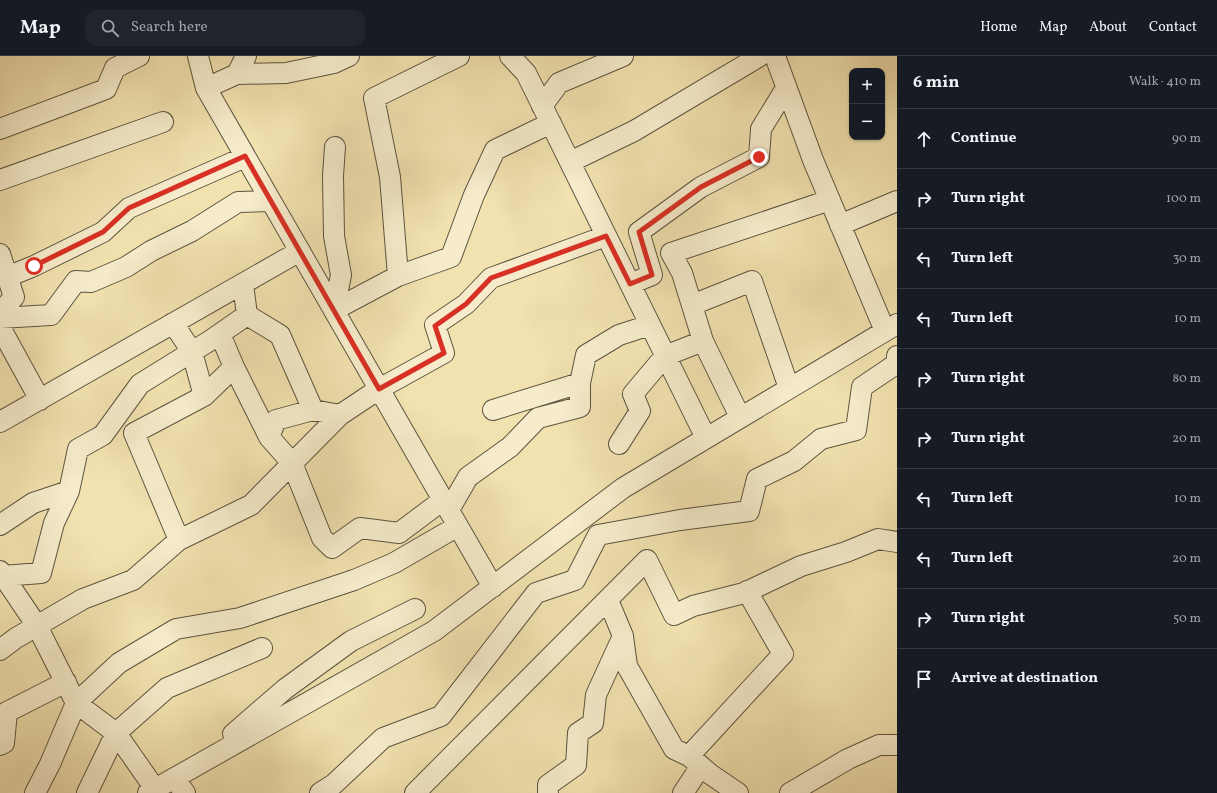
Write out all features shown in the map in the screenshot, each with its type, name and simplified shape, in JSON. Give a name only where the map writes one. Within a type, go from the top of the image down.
[{"type":"street","points":[[0,129],[106,89],[115,68],[139,56]]},
{"type":"street","points":[[198,56],[206,88],[493,587]]},
{"type":"street","points":[[236,74],[246,56]]},
{"type":"street","points":[[206,88],[236,74],[286,73],[334,63],[349,56]]},
{"type":"street","points":[[398,276],[390,177],[374,98],[459,56]]},
{"type":"street","points":[[334,310],[398,276],[451,257],[474,195],[495,150],[547,114],[559,84],[622,56]]},
{"type":"street","points":[[570,162],[634,131],[760,56]]},
{"type":"street","points":[[197,765],[434,631],[623,488],[891,327],[840,225],[786,88],[775,56]]},
{"type":"street","points":[[514,57],[526,73],[547,114],[706,438]]},
{"type":"street","points":[[630,284],[652,275],[639,232],[701,187],[759,157],[761,130],[786,88]]},
{"type":"street","points":[[0,180],[163,122]]},
{"type":"street","points":[[334,310],[341,276],[334,236],[333,176],[335,147]]},
{"type":"street","points":[[7,277],[34,266],[103,232],[129,208],[245,156]]},
{"type":"street","points":[[740,417],[703,341],[682,273],[671,253],[830,200]]},
{"type":"street","points":[[0,318],[51,315],[76,281],[91,282],[126,267],[151,251],[192,231],[238,202],[271,201]]},
{"type":"street","points":[[840,225],[897,201]]},
{"type":"street","points":[[0,650],[16,638],[83,598],[133,580],[179,540],[251,505],[340,415],[379,389],[444,353],[435,326],[466,304],[491,278],[606,236]]},
{"type":"street","points":[[0,422],[300,251]]},
{"type":"street","points":[[0,254],[14,298],[0,313]]},
{"type":"street","points":[[692,305],[752,281],[789,388]]},
{"type":"street","points":[[243,284],[247,315]]},
{"type":"street","points":[[1,575],[41,573],[54,524],[69,491],[78,449],[104,435],[140,384],[220,334],[247,315]]},
{"type":"street","points":[[247,315],[280,335],[313,410]]},
{"type":"street","points":[[173,324],[192,352],[204,396]]},
{"type":"street","points":[[35,793],[50,764],[76,703],[119,663],[176,629],[240,618],[354,580],[394,563],[450,512],[468,477],[510,447],[538,418],[580,407],[580,383],[586,355],[620,335],[650,325]]},
{"type":"street","points":[[0,327],[40,400]]},
{"type":"street","points":[[220,334],[234,367],[269,437],[292,463],[322,538],[332,548],[360,528],[399,532],[450,512]]},
{"type":"street","points":[[619,444],[640,412],[633,394],[665,356],[703,341]]},
{"type":"street","points":[[320,793],[334,784],[383,738],[441,716],[536,593],[575,580],[598,535],[680,520],[749,511],[757,479],[794,461],[821,439],[856,430],[862,387],[896,364],[897,356]]},
{"type":"street","points":[[179,540],[134,433],[204,396],[234,367]]},
{"type":"street","points":[[493,410],[580,383]]},
{"type":"street","points":[[269,437],[276,420],[313,410],[340,415]]},
{"type":"street","points":[[0,525],[33,503],[69,491]]},
{"type":"street","points":[[415,793],[647,560],[674,615],[693,606],[747,591],[801,566],[846,552],[878,538],[897,542]]},
{"type":"street","points":[[1,575],[36,626],[76,703],[116,733],[151,791],[180,785],[197,765],[285,689],[351,641],[415,609]]},
{"type":"street","points":[[683,793],[695,760],[783,654],[747,591]]},
{"type":"street","points":[[608,600],[623,636],[627,666],[674,749],[695,760],[738,793]]},
{"type":"street","points":[[548,793],[548,785],[576,765],[578,733],[593,723],[596,695],[623,636]]},
{"type":"street","points":[[87,793],[116,733],[166,688],[262,648]]},
{"type":"street","points":[[0,745],[4,743],[7,712],[66,682]]},
{"type":"street","points":[[790,793],[848,759],[879,745],[897,745]]},
{"type":"route","points":[[34,266],[103,232],[129,208],[245,156],[379,389],[444,353],[435,326],[466,304],[491,278],[606,236],[630,284],[652,275],[639,232],[701,187],[759,157]]}]
